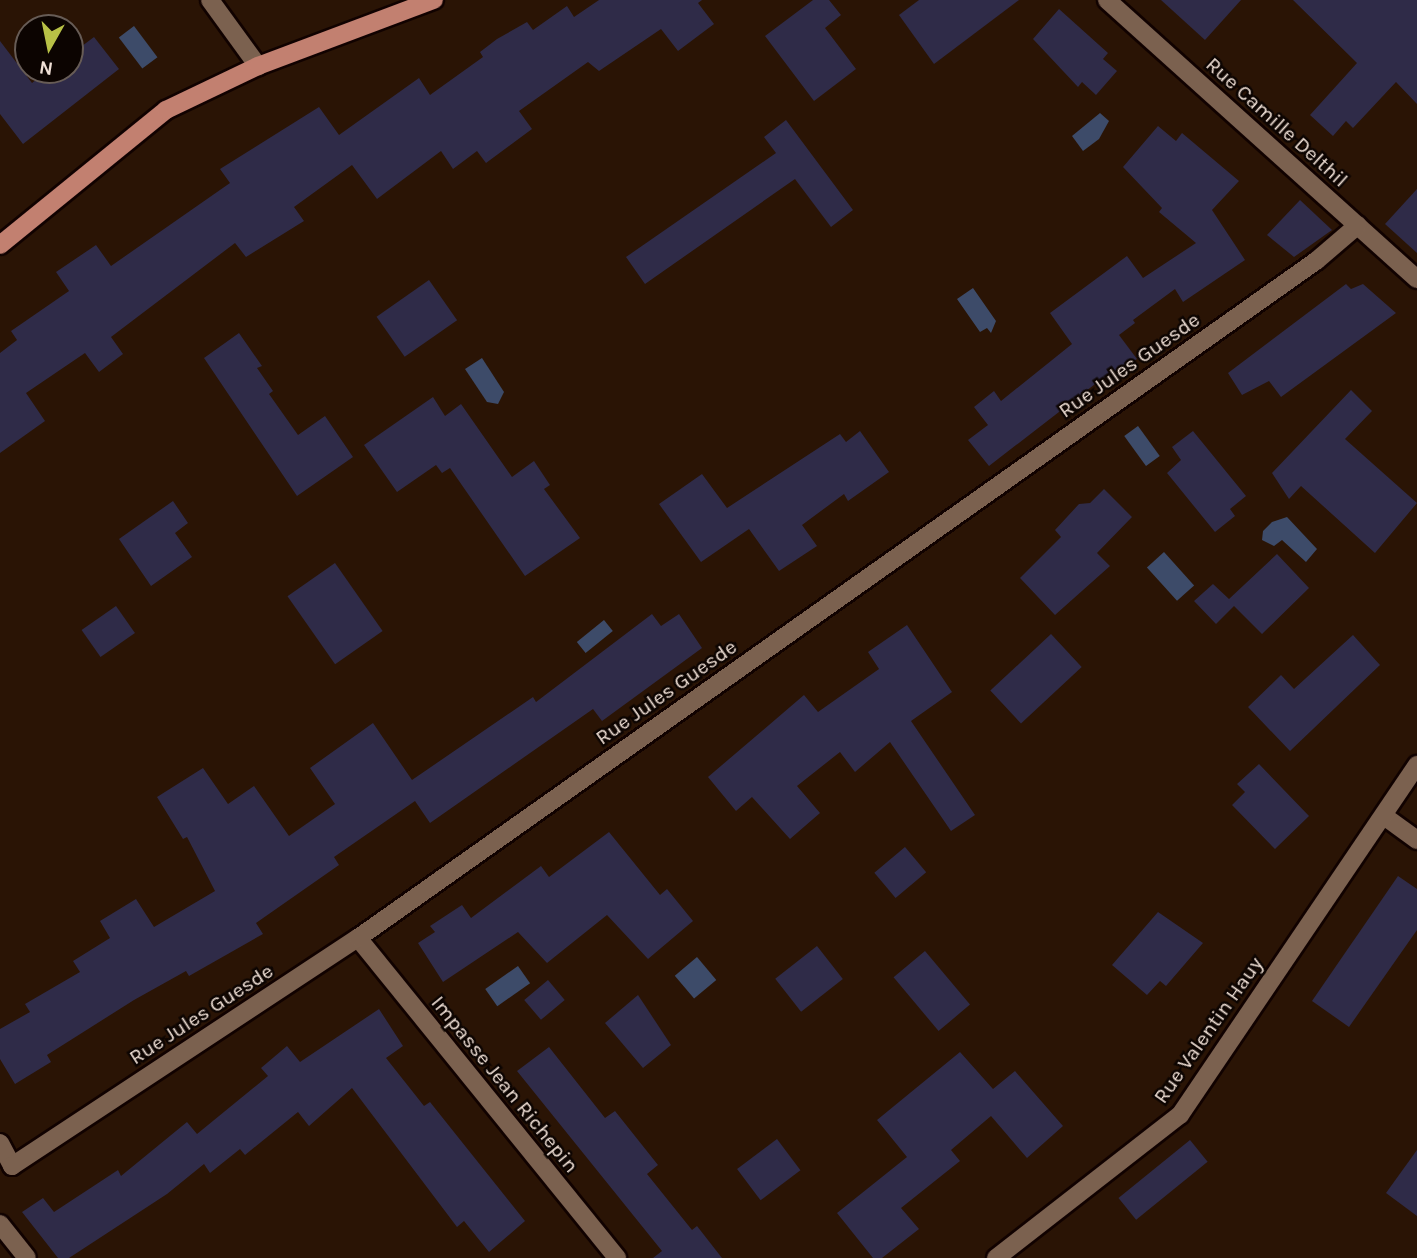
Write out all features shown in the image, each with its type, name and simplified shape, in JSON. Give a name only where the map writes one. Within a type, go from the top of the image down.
[{"type":"main road","points":[[0,245],[166,110],[258,66],[434,0]]},
{"type":"street","points":[[210,0],[258,66]]},
{"type":"street","name":"Rue Camille Delthil","points":[[1107,0],[1417,279]]},
{"type":"street","name":"Rue Jules Guesde","points":[[0,1143],[6,1169],[358,938],[1315,261],[1358,225]]},
{"type":"street","name":"Rue Valentin Hauy","points":[[996,1258],[1180,1115],[1417,765]]},
{"type":"street","points":[[1384,816],[1417,840]]},
{"type":"street","name":"Impasse Jean Richepin","points":[[358,938],[617,1258]]},
{"type":"street","points":[[0,1224],[27,1258]]},
{"type":"water","points":[[134,26],[157,57],[142,69],[119,37]]},
{"type":"water","points":[[1100,113],[1109,121],[1099,139],[1083,151],[1072,136]]},
{"type":"water","points":[[973,288],[996,321],[991,333],[987,328],[980,332],[957,299]]},
{"type":"water","points":[[482,358],[504,392],[498,404],[487,402],[465,369]]},
{"type":"water","points":[[1138,426],[1160,456],[1146,466],[1124,436]]},
{"type":"water","points":[[1287,517],[1317,549],[1306,562],[1282,540],[1274,546],[1262,540],[1263,531],[1272,522]]},
{"type":"water","points":[[1164,552],[1194,585],[1177,601],[1147,567]]},
{"type":"water","points":[[604,620],[613,631],[586,653],[577,642]]},
{"type":"water","points":[[697,957],[716,980],[694,999],[675,976]]},
{"type":"water","points":[[518,966],[530,983],[497,1006],[485,989]]},
{"type":"building","points":[[599,0],[702,0],[698,3],[714,24],[678,51],[661,29],[599,71],[588,62],[519,111],[532,129],[486,163],[477,151],[453,169],[441,151],[377,199],[352,165],[294,207],[304,221],[246,257],[235,243],[111,337],[123,354],[99,372],[85,353],[26,393],[45,421],[0,453],[0,353],[17,340],[11,331],[69,291],[56,272],[96,245],[111,266],[230,183],[220,169],[319,107],[339,135],[419,78],[430,95],[483,57],[480,52],[497,39],[527,22],[533,30],[567,6],[574,17]]},
{"type":"building","points":[[813,0],[829,0],[841,15],[825,28],[856,69],[814,101],[765,36]]},
{"type":"building","points":[[919,0],[1019,0],[934,64],[899,15]]},
{"type":"building","points":[[1161,0],[1241,0],[1205,40]]},
{"type":"building","points":[[1293,0],[1417,0],[1417,104],[1396,82],[1353,128],[1346,121],[1333,136],[1310,115],[1357,63]]},
{"type":"building","points":[[1059,9],[1108,53],[1103,59],[1117,71],[1096,95],[1082,82],[1078,87],[1033,39]]},
{"type":"building","points":[[94,37],[119,69],[23,144],[0,114],[0,41],[14,59],[14,84],[84,84],[84,44]]},
{"type":"building","points":[[786,120],[853,210],[831,227],[795,179],[645,284],[626,257],[776,153],[764,137]]},
{"type":"building","points":[[1158,126],[1176,141],[1182,133],[1239,181],[1212,210],[1245,260],[1183,302],[1175,289],[1133,320],[1135,323],[1119,335],[1137,359],[1099,381],[989,466],[968,440],[988,425],[974,407],[994,391],[1001,401],[1072,344],[1050,313],[1127,256],[1143,278],[1196,243],[1159,212],[1162,208],[1123,167]]},
{"type":"building","points":[[1417,189],[1417,253],[1385,224]]},
{"type":"building","points":[[1300,200],[1332,230],[1294,257],[1267,235]]},
{"type":"building","points":[[429,280],[457,320],[405,357],[377,317]]},
{"type":"building","points":[[1346,284],[1351,289],[1363,284],[1396,313],[1281,397],[1269,381],[1242,395],[1228,373]]},
{"type":"building","points":[[239,333],[262,366],[257,368],[273,391],[269,394],[298,435],[325,416],[353,457],[297,496],[204,358]]},
{"type":"building","points":[[1351,390],[1372,411],[1345,439],[1417,503],[1375,553],[1301,486],[1289,499],[1272,473]]},
{"type":"building","points":[[433,397],[445,416],[461,404],[512,477],[534,461],[550,485],[544,489],[580,538],[525,576],[450,468],[442,473],[436,465],[397,492],[364,445]]},
{"type":"building","points":[[860,431],[889,472],[848,501],[844,494],[802,525],[817,546],[779,571],[749,529],[701,562],[659,504],[702,474],[727,508],[840,434],[846,442]]},
{"type":"building","points":[[1193,431],[1246,496],[1230,509],[1235,516],[1215,532],[1167,473],[1181,460],[1172,447]]},
{"type":"building","points":[[1104,489],[1132,517],[1097,553],[1110,566],[1055,615],[1020,578],[1061,537],[1055,530],[1079,504],[1090,503]]},
{"type":"building","points":[[173,501],[188,523],[175,533],[192,557],[151,586],[119,539]]},
{"type":"building","points":[[1277,554],[1309,588],[1262,634],[1234,606],[1216,624],[1194,601],[1213,584],[1229,599]]},
{"type":"building","points":[[335,563],[383,631],[335,664],[287,596]]},
{"type":"building","points":[[116,606],[135,633],[101,657],[82,630]]},
{"type":"building","points":[[652,614],[661,626],[679,614],[702,648],[602,721],[593,709],[430,823],[415,801],[334,857],[339,865],[256,923],[263,934],[189,976],[186,971],[134,1000],[47,1055],[51,1062],[15,1084],[0,1059],[0,1029],[30,1012],[25,1004],[80,972],[73,961],[110,938],[100,921],[136,899],[154,927],[215,891],[187,837],[183,839],[157,797],[203,768],[228,804],[254,786],[289,836],[335,804],[310,768],[373,723],[412,780],[533,697],[536,702]]},
{"type":"building","points":[[907,625],[952,692],[911,721],[975,815],[951,831],[890,742],[855,772],[840,752],[797,786],[820,813],[790,839],[752,797],[736,811],[708,777],[804,695],[818,712],[879,669],[868,652]]},
{"type":"building","points":[[1051,634],[1082,667],[1021,724],[990,691]]},
{"type":"building","points":[[1353,635],[1380,665],[1290,751],[1248,707],[1281,675],[1294,689]]},
{"type":"building","points":[[1259,764],[1309,816],[1275,849],[1232,805],[1245,792],[1237,784]]},
{"type":"building","points":[[609,832],[660,895],[667,889],[693,921],[648,959],[607,915],[547,963],[518,932],[443,982],[418,943],[435,932],[430,926],[462,905],[471,918],[541,866],[549,877]]},
{"type":"building","points":[[905,847],[926,872],[896,898],[874,873]]},
{"type":"building","points":[[1398,876],[1417,889],[1417,930],[1349,1027],[1312,1001]]},
{"type":"building","points":[[1158,912],[1203,943],[1166,986],[1160,981],[1147,995],[1112,965]]},
{"type":"building","points":[[817,946],[843,979],[801,1012],[775,979]]},
{"type":"building","points":[[925,951],[970,1005],[939,1031],[894,977]]},
{"type":"building","points":[[548,980],[565,1000],[541,1020],[524,1000]]},
{"type":"building","points":[[638,995],[671,1045],[643,1068],[605,1023]]},
{"type":"building","points":[[379,1009],[403,1046],[386,1058],[424,1106],[430,1102],[525,1221],[489,1252],[464,1221],[457,1227],[352,1088],[309,1126],[298,1112],[245,1155],[240,1149],[210,1173],[204,1164],[167,1194],[69,1258],[58,1258],[22,1212],[43,1198],[54,1212],[118,1170],[121,1176],[187,1122],[197,1134],[268,1076],[261,1068],[287,1046],[300,1062]]},
{"type":"building","points":[[549,1047],[605,1118],[615,1111],[658,1165],[647,1174],[692,1230],[697,1226],[722,1258],[653,1258],[662,1251],[517,1071]]},
{"type":"building","points":[[960,1052],[993,1089],[1015,1071],[1063,1126],[1027,1158],[991,1116],[951,1150],[960,1161],[901,1208],[919,1229],[882,1258],[873,1258],[837,1213],[907,1157],[877,1120]]},
{"type":"building","points":[[777,1139],[800,1170],[761,1200],[737,1169]]},
{"type":"building","points":[[1190,1140],[1208,1162],[1136,1220],[1119,1198]]},
{"type":"building","points":[[1417,1150],[1417,1216],[1386,1193]]}]
